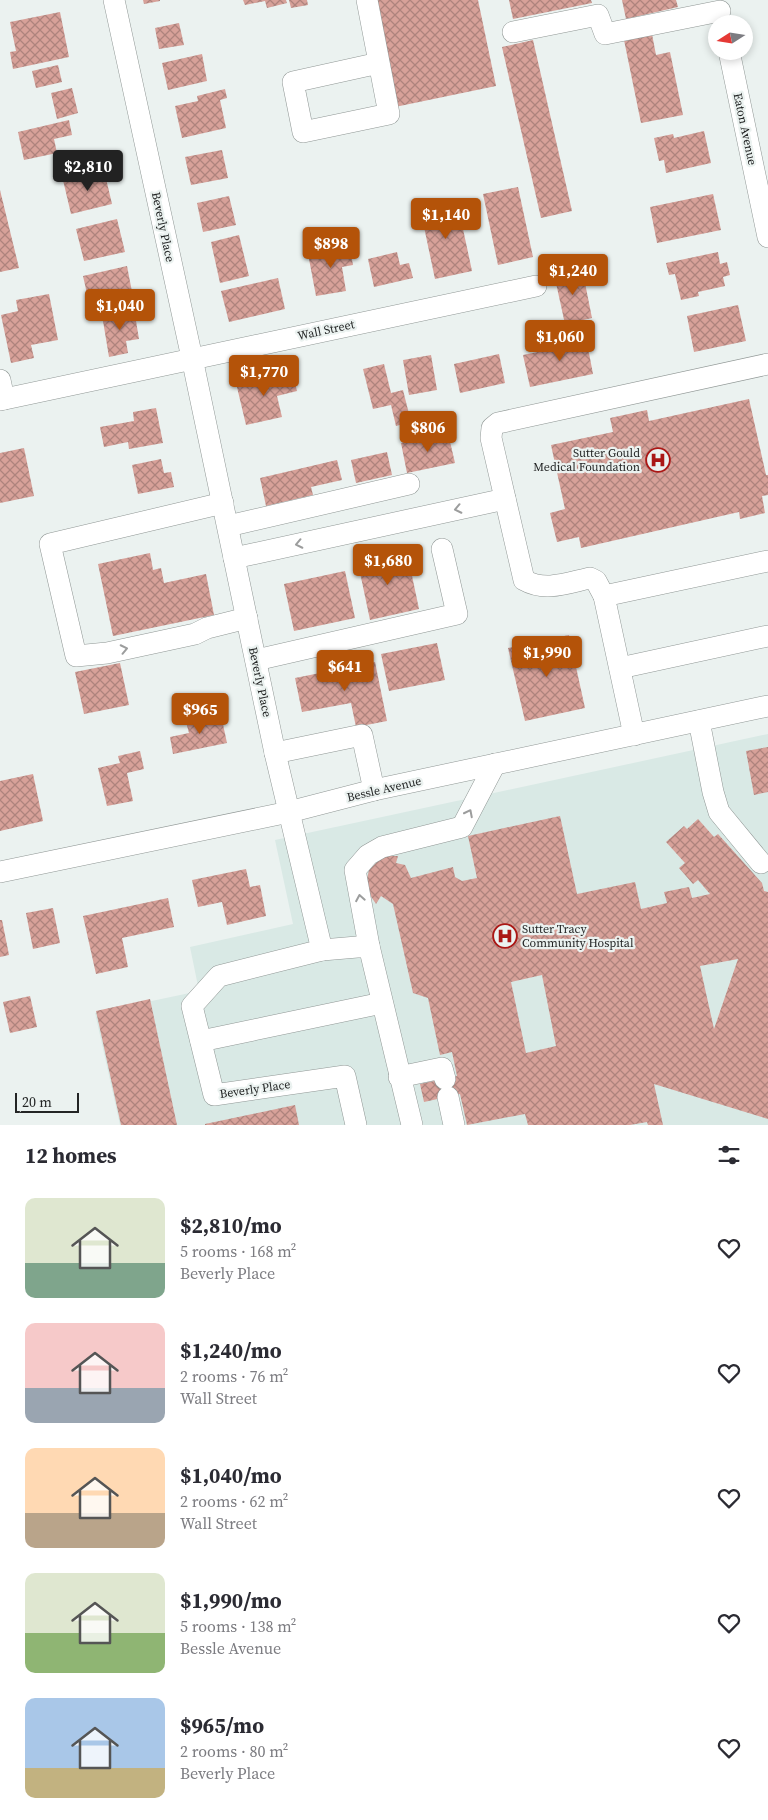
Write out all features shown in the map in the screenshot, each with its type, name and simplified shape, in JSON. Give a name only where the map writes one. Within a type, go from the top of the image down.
[{"type":"street","name":"Beverly Place","points":[[114,0],[228,526],[275,753],[322,950],[219,976],[192,1006],[214,1095],[345,1076],[356,1125]]},
{"type":"street","points":[[367,0],[389,114],[303,132],[293,82],[379,63]]},
{"type":"street","points":[[513,32],[598,15],[605,34],[720,12]]},
{"type":"street","name":"Eaton Avenue","points":[[730,60],[768,237]]},
{"type":"street","name":"Wall Street","points":[[1,393],[192,358],[536,286]]},
{"type":"street","points":[[634,735],[604,596],[596,581],[590,578],[546,587],[534,585],[524,580],[491,438],[492,428],[498,423],[768,364]]},
{"type":"street","points":[[228,526],[409,484]]},
{"type":"street","points":[[234,558],[505,499]]},
{"type":"street","points":[[223,503],[50,544],[76,656],[107,653],[186,636],[207,628],[247,618]]},
{"type":"street","points":[[256,660],[457,614],[442,548]]},
{"type":"street","points":[[604,596],[767,564]]},
{"type":"street","points":[[620,668],[768,636]]},
{"type":"street","name":"Bessle Avenue","points":[[0,872],[289,812],[374,790],[768,706]]},
{"type":"street","points":[[700,721],[713,792],[719,812],[761,862]]},
{"type":"street","points":[[275,753],[362,735],[374,790]]},
{"type":"street","points":[[412,1125],[369,946],[355,870],[368,855],[382,847],[462,827],[494,764]]},
{"type":"street","points":[[322,950],[369,946]]},
{"type":"street","points":[[200,1041],[382,1003]]},
{"type":"street","points":[[399,1077],[442,1068],[454,1125]]},
{"type":"shaded area","name":"Sutter Tracy Community Hospital","points":[[768,734],[768,1125],[120,1125],[95,1013],[199,991],[190,947],[293,924],[275,840]]},
{"type":"building","points":[[143,0],[160,0],[160,1],[144,4]]},
{"type":"building","points":[[243,0],[286,0],[287,3],[267,8],[265,1],[245,5]]},
{"type":"building","points":[[289,0],[307,0],[308,5],[291,8]]},
{"type":"building","points":[[372,0],[478,0],[496,86],[395,107]]},
{"type":"building","points":[[509,0],[591,0],[592,3],[513,19]]},
{"type":"building","points":[[622,0],[676,0],[678,7],[626,19]]},
{"type":"building","points":[[60,12],[69,57],[13,69],[10,52],[16,51],[10,22]]},
{"type":"building","points":[[179,23],[184,45],[159,49],[155,28]]},
{"type":"building","points":[[652,34],[656,55],[670,52],[683,115],[641,123],[624,40]]},
{"type":"building","points":[[533,40],[572,211],[541,218],[502,47]]},
{"type":"building","points":[[202,54],[207,81],[168,90],[162,63]]},
{"type":"building","points":[[58,65],[62,82],[36,88],[32,71]]},
{"type":"building","points":[[72,88],[78,113],[57,119],[51,93]]},
{"type":"building","points":[[225,89],[227,98],[220,100],[226,128],[182,138],[175,106],[198,101],[197,96]]},
{"type":"building","points":[[69,120],[72,135],[54,139],[57,153],[24,160],[18,132]]},
{"type":"building","points":[[704,131],[711,163],[666,173],[664,160],[659,161],[654,138],[673,134],[674,138]]},
{"type":"building","points":[[222,150],[228,178],[191,185],[185,157]]},
{"type":"building","points":[[104,170],[112,204],[71,214],[63,180]]},
{"type":"building","points":[[518,187],[533,257],[498,265],[483,194]]},
{"type":"building","points":[[0,190],[19,268],[0,272]]},
{"type":"building","points":[[713,194],[721,230],[657,243],[650,207]]},
{"type":"building","points":[[229,196],[236,225],[203,232],[197,203]]},
{"type":"building","points":[[457,201],[472,271],[435,279],[420,208]]},
{"type":"building","points":[[117,219],[125,252],[84,261],[76,229]]},
{"type":"building","points":[[239,235],[249,276],[220,283],[211,242]]},
{"type":"building","points":[[349,243],[353,265],[342,267],[346,291],[316,296],[309,259],[321,257],[320,249]]},
{"type":"building","points":[[397,252],[400,265],[409,263],[413,278],[374,287],[368,259]]},
{"type":"building","points":[[718,252],[720,264],[727,262],[730,275],[723,277],[725,286],[698,292],[699,296],[681,300],[675,274],[669,275],[666,263]]},
{"type":"building","points":[[127,266],[133,297],[90,307],[83,276]]},
{"type":"building","points":[[582,268],[592,318],[565,324],[554,274]]},
{"type":"building","points":[[278,278],[285,309],[229,322],[221,291]]},
{"type":"building","points":[[49,294],[58,340],[31,345],[34,358],[11,363],[1,315],[18,311],[16,300]]},
{"type":"building","points":[[738,305],[746,341],[694,352],[687,316]]},
{"type":"building","points":[[134,309],[139,339],[126,341],[128,353],[109,357],[102,315]]},
{"type":"building","points":[[585,332],[593,374],[530,387],[523,355],[562,347],[560,338]]},
{"type":"building","points":[[499,354],[505,383],[460,393],[454,364]]},
{"type":"building","points":[[431,355],[437,390],[409,395],[403,360]]},
{"type":"building","points":[[384,364],[391,393],[403,390],[411,422],[396,426],[391,405],[373,409],[363,369]]},
{"type":"building","points":[[292,371],[297,391],[277,396],[282,417],[246,425],[236,383]]},
{"type":"building","name":"Sutter Gould Medical Foundation","points":[[749,399],[766,475],[768,475],[768,495],[762,496],[765,513],[740,519],[739,512],[581,548],[579,537],[557,542],[550,513],[565,509],[551,445],[613,432],[610,418],[647,410],[649,421]]},
{"type":"building","points":[[156,408],[163,443],[129,449],[128,442],[104,447],[100,427],[134,421],[133,412]]},
{"type":"building","points":[[448,433],[455,463],[407,473],[401,443]]},
{"type":"building","points":[[24,448],[34,496],[0,503],[0,453]]},
{"type":"building","points":[[387,452],[392,475],[356,483],[351,460]]},
{"type":"building","points":[[161,459],[164,473],[171,472],[174,487],[138,494],[132,465]]},
{"type":"building","points":[[337,460],[342,480],[311,487],[313,495],[266,506],[260,478]]},
{"type":"building","points":[[407,552],[419,609],[370,620],[358,563]]},
{"type":"building","points":[[150,553],[153,570],[161,568],[164,583],[206,574],[214,615],[113,636],[98,564]]},
{"type":"building","points":[[345,571],[355,618],[294,631],[284,584]]},
{"type":"building","points":[[569,635],[585,708],[525,721],[508,648]]},
{"type":"building","points":[[437,643],[445,680],[389,691],[381,654]]},
{"type":"building","points":[[375,662],[387,721],[356,727],[351,703],[302,712],[295,678]]},
{"type":"building","points":[[120,663],[129,705],[84,714],[75,672]]},
{"type":"building","points":[[221,715],[227,743],[173,754],[170,737],[189,733],[186,722]]},
{"type":"building","points":[[768,747],[768,792],[754,795],[746,751]]},
{"type":"building","points":[[140,751],[144,769],[127,773],[133,801],[107,806],[98,768],[120,763],[118,756]]},
{"type":"building","points":[[33,774],[43,821],[0,831],[0,781]]},
{"type":"building","points":[[560,816],[577,894],[635,882],[641,909],[667,903],[664,892],[689,887],[692,898],[710,894],[698,880],[693,884],[679,868],[685,863],[666,842],[684,826],[687,829],[698,819],[714,837],[718,834],[762,883],[764,891],[768,892],[768,1119],[654,1084],[663,1125],[648,1125],[647,1122],[630,1125],[528,1125],[525,1114],[467,1125],[460,1094],[424,1102],[420,1084],[457,1076],[452,1052],[440,1055],[428,998],[413,993],[393,904],[381,896],[376,904],[368,892],[366,883],[369,870],[379,860],[387,856],[398,856],[396,863],[405,865],[411,878],[453,867],[455,877],[462,881],[477,878],[468,836]],"holes":[[[738,959],[714,1029],[700,966]],[[542,975],[556,1046],[526,1053],[511,982]]]},
{"type":"building","points":[[246,869],[250,887],[260,885],[266,916],[227,925],[222,902],[198,907],[192,880]]},
{"type":"building","points":[[168,898],[174,927],[122,938],[128,967],[96,974],[83,916]]},
{"type":"building","points":[[53,908],[60,943],[33,949],[26,913]]},
{"type":"building","points":[[0,920],[2,920],[9,955],[0,957]]},
{"type":"building","points":[[30,996],[37,1027],[10,1033],[3,1002]]},
{"type":"building","points":[[150,999],[177,1125],[121,1125],[96,1011]]},
{"type":"building","points":[[295,1105],[299,1125],[205,1125],[205,1124]]},
{"type":"place","name":"Sutter Gould Medical Foundation","points":[[658,460]]},
{"type":"place","name":"Sutter Tracy Community Hospital","points":[[505,936]]}]
